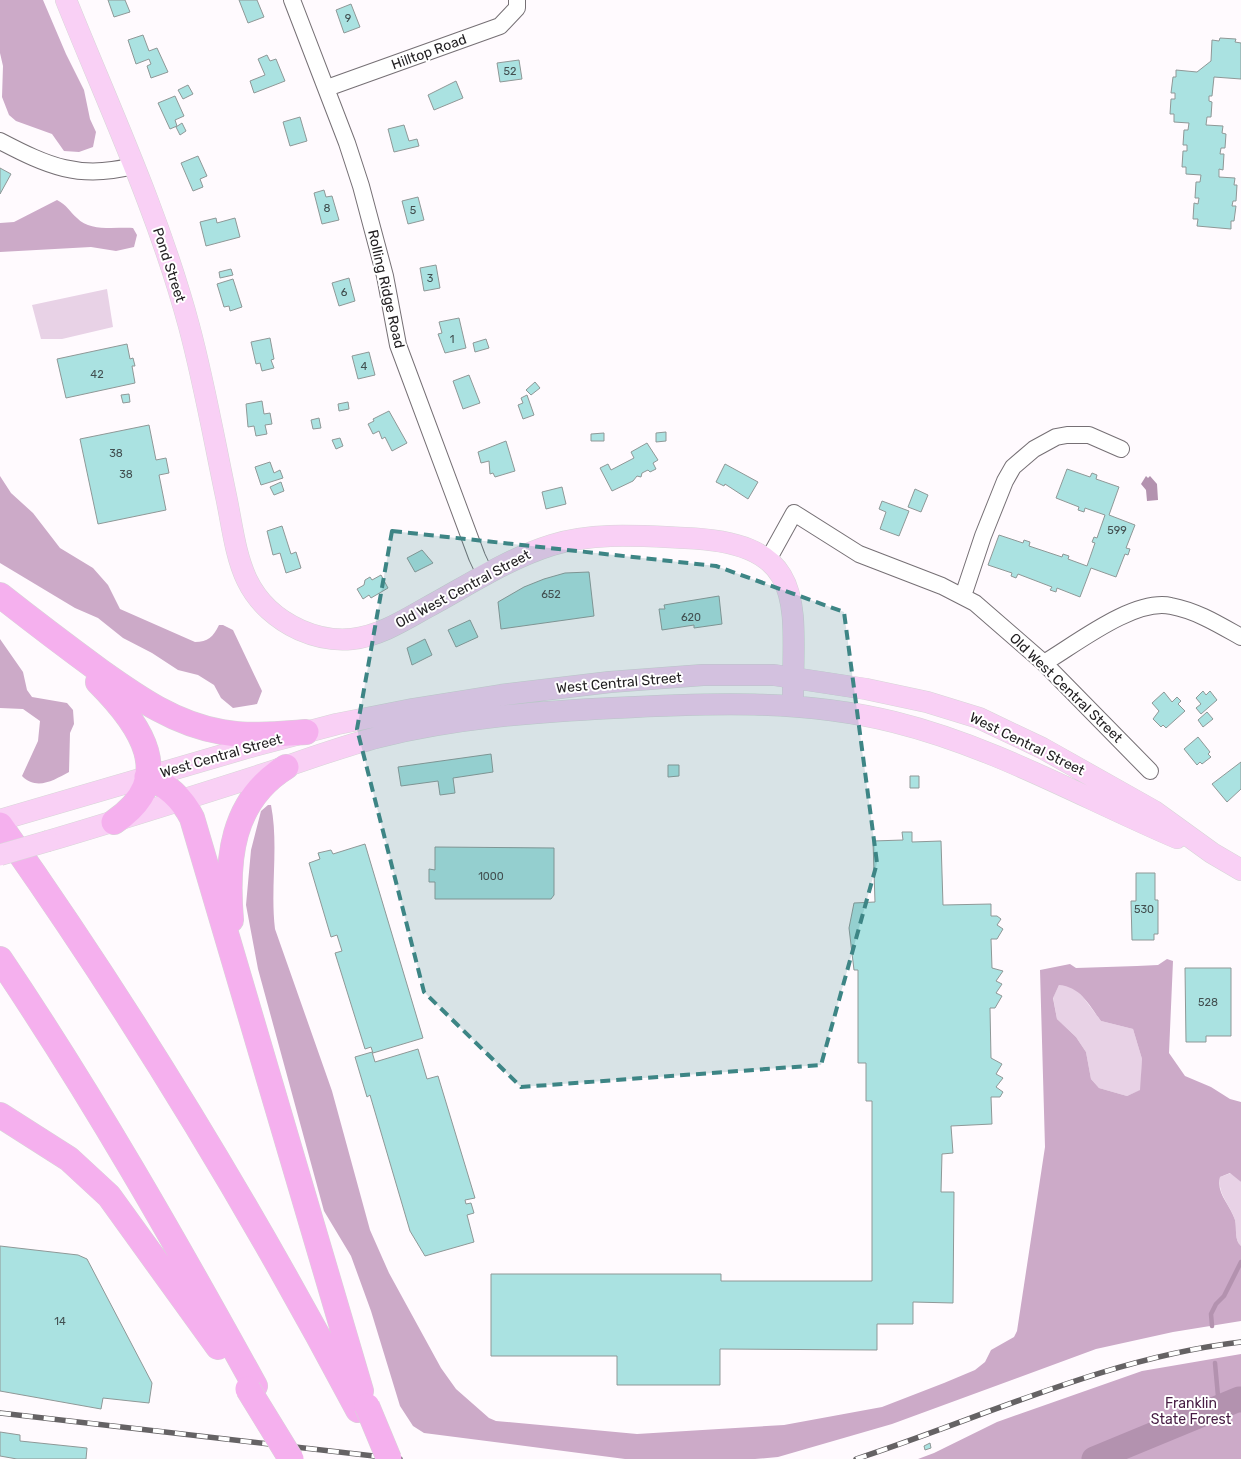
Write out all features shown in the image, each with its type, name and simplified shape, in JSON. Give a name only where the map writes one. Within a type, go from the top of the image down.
[{"type":"highway","points":[[0,595],[50,635],[145,703],[185,723],[232,734],[306,732]]},
{"type":"highway","points":[[50,635],[112,696],[128,715],[140,736],[148,757],[147,777],[140,800],[114,822]]},
{"type":"highway","points":[[239,976],[230,889],[230,863],[236,834],[242,815],[256,790],[286,766]]},
{"type":"highway","points":[[147,777],[168,788],[181,800],[192,818],[346,1342],[363,1408]]},
{"type":"highway","points":[[0,825],[93,962],[176,1091],[363,1408],[387,1459]]},
{"type":"highway","points":[[0,959],[67,1062],[155,1205],[252,1388],[292,1459]]},
{"type":"highway","points":[[0,1115],[69,1159],[109,1196],[252,1388]]},
{"type":"main road","name":"Pond Street","points":[[66,0],[170,263],[186,317],[236,541]]},
{"type":"main road","name":"Old West Central Street","points":[[236,541],[247,580],[268,609],[298,629],[334,639],[361,637],[389,627],[536,550],[562,542],[591,537],[711,539],[744,547],[768,560]]},
{"type":"main road","points":[[768,560],[780,574],[792,600],[793,706]]},
{"type":"main road","name":"West Central Street","points":[[0,820],[306,732],[413,709],[574,686],[703,676],[774,675],[866,689],[927,702],[979,718],[1042,748],[1154,811],[1212,853],[1241,870]]},
{"type":"main road","name":"West Central Street","points":[[0,855],[114,822],[380,737],[486,717],[547,712],[737,703],[824,709],[893,722],[970,744],[1039,774],[1130,818],[1212,853]]},
{"type":"street","name":"Rolling Ridge Road","points":[[292,0],[327,88],[361,186],[385,276],[398,345],[476,557],[486,576]]},
{"type":"street","name":"Hilltop Road","points":[[327,88],[500,26],[517,8],[517,0]]},
{"type":"street","points":[[0,141],[44,162],[77,172],[93,173],[133,166]]},
{"type":"street","points":[[963,596],[983,536],[1005,481],[1014,467],[1034,449],[1056,437],[1067,435],[1089,435],[1122,449]]},
{"type":"street","name":"Old West Central Street","points":[[768,560],[794,513],[860,554],[963,596],[986,612],[1044,663],[1150,771]]},
{"type":"street","points":[[1044,663],[1118,619],[1154,605],[1169,605],[1195,612],[1241,637]]},
{"type":"highlighted area","points":[[392,531],[716,566],[844,612],[877,863],[821,1065],[521,1087],[424,992],[357,729]]},
{"type":"shaded area","points":[[107,289],[113,327],[62,339],[41,339],[32,305]]},
{"type":"shaded area","points":[[1146,476],[1148,478],[1150,476],[1157,484],[1158,500],[1147,501],[1146,490],[1141,484]]},
{"type":"shaded area","points":[[1059,985],[1071,986],[1083,997],[1101,1021],[1133,1029],[1142,1059],[1141,1090],[1127,1096],[1099,1088],[1091,1079],[1086,1052],[1076,1037],[1057,1019],[1053,997]]},
{"type":"shaded area","points":[[1231,1173],[1241,1182],[1241,1246],[1237,1238],[1233,1214],[1220,1189],[1220,1177]]},
{"type":"green space","points":[[0,0],[43,0],[84,90],[90,119],[96,132],[93,147],[79,152],[64,151],[52,134],[16,121],[9,115],[2,97],[3,66],[0,53]]},
{"type":"green space","points":[[57,200],[82,222],[89,225],[103,228],[133,228],[137,235],[134,247],[116,251],[91,247],[0,252],[0,223],[14,222]]},
{"type":"green space","points":[[0,476],[11,493],[33,513],[60,548],[93,568],[108,585],[120,609],[195,642],[210,638],[219,625],[233,630],[262,691],[257,704],[233,708],[221,698],[214,685],[198,675],[178,670],[152,653],[123,638],[98,618],[75,608],[0,563]]},
{"type":"green space","points":[[0,639],[23,672],[27,690],[32,697],[67,703],[73,710],[74,724],[70,733],[69,772],[46,783],[34,783],[22,776],[38,741],[40,721],[23,709],[0,708]]},
{"type":"green space","points":[[268,805],[271,805],[274,836],[273,898],[275,929],[332,1091],[370,1230],[389,1273],[441,1368],[456,1389],[489,1418],[496,1421],[637,1434],[784,1425],[882,1407],[975,1370],[985,1362],[991,1350],[1014,1337],[1017,1331],[1045,1147],[1040,970],[1070,964],[1076,968],[1158,965],[1167,959],[1173,961],[1169,1053],[1185,1076],[1211,1087],[1230,1099],[1241,1102],[1241,1182],[1230,1173],[1220,1177],[1219,1183],[1222,1194],[1233,1214],[1237,1238],[1241,1246],[1241,1321],[1173,1332],[1096,1349],[892,1424],[778,1457],[755,1459],[625,1459],[424,1433],[413,1426],[400,1406],[371,1311],[351,1256],[324,1211],[258,969],[246,905],[251,850],[261,811]],"holes":[[[1059,985],[1067,986],[1084,998],[1101,1021],[1133,1029],[1142,1059],[1140,1090],[1127,1096],[1099,1088],[1091,1079],[1086,1052],[1076,1037],[1057,1019],[1053,998]]]},
{"type":"green space","name":"Franklin State Forest","points":[[1241,1354],[1241,1459],[918,1459],[997,1422],[1142,1371]]},
{"type":"building","points":[[108,0],[125,0],[130,12],[114,17]]},
{"type":"building","points":[[239,0],[257,0],[264,17],[248,23]]},
{"type":"building","points":[[351,4],[360,27],[344,33],[336,10]]},
{"type":"building","points":[[143,35],[149,51],[157,48],[168,72],[151,78],[147,66],[151,64],[149,59],[136,64],[128,40]]},
{"type":"building","points":[[1220,38],[1236,39],[1235,42],[1241,43],[1241,79],[1214,77],[1212,96],[1209,96],[1209,101],[1212,102],[1211,117],[1207,117],[1206,125],[1223,126],[1222,133],[1226,134],[1225,148],[1221,148],[1220,154],[1224,154],[1223,170],[1219,169],[1219,177],[1235,178],[1234,185],[1237,185],[1236,201],[1233,201],[1232,206],[1236,206],[1234,221],[1231,221],[1231,229],[1197,226],[1198,219],[1193,219],[1194,203],[1198,204],[1199,198],[1195,198],[1196,182],[1200,182],[1201,175],[1186,174],[1186,167],[1182,167],[1183,151],[1187,151],[1187,145],[1183,145],[1184,130],[1188,130],[1189,123],[1174,122],[1174,114],[1170,114],[1171,99],[1175,99],[1175,93],[1171,93],[1176,70],[1197,72],[1211,61],[1212,40],[1219,41]]},
{"type":"building","points":[[267,55],[270,61],[276,59],[285,81],[254,93],[250,81],[265,75],[258,59]]},
{"type":"building","points":[[519,60],[522,79],[500,82],[497,63]]},
{"type":"building","points":[[456,81],[463,98],[434,110],[428,95]]},
{"type":"building","points":[[188,85],[193,94],[183,99],[178,90]]},
{"type":"building","points":[[175,96],[184,116],[175,120],[177,126],[170,129],[158,103]]},
{"type":"building","points":[[300,117],[307,141],[290,146],[283,122]]},
{"type":"building","points":[[182,123],[186,131],[180,135],[176,127]]},
{"type":"building","points":[[404,125],[409,141],[417,139],[419,146],[394,152],[388,129]]},
{"type":"building","points":[[198,156],[207,176],[200,179],[203,187],[193,191],[181,163]]},
{"type":"building","points":[[0,168],[11,174],[0,194]]},
{"type":"building","points":[[324,190],[326,197],[332,196],[339,220],[322,224],[314,193]]},
{"type":"building","points":[[418,197],[424,220],[408,224],[402,201]]},
{"type":"building","points":[[216,218],[217,223],[235,218],[240,237],[206,246],[200,222]]},
{"type":"building","points":[[436,265],[440,288],[424,291],[420,268]]},
{"type":"building","points":[[231,269],[233,275],[220,278],[219,272]]},
{"type":"building","points":[[349,278],[355,301],[339,306],[332,283]]},
{"type":"building","points":[[233,279],[242,307],[230,311],[229,306],[224,307],[217,284]]},
{"type":"building","points":[[459,318],[466,348],[445,353],[438,334],[442,333],[439,322]]},
{"type":"building","points":[[270,338],[274,359],[271,360],[274,368],[262,371],[260,363],[256,364],[251,342]]},
{"type":"building","points":[[486,339],[489,348],[475,352],[473,343]]},
{"type":"building","points":[[127,344],[130,359],[133,358],[135,366],[132,366],[135,383],[66,398],[57,359]]},
{"type":"building","points":[[369,352],[375,375],[358,379],[352,356]]},
{"type":"building","points":[[469,375],[480,403],[463,409],[453,381]]},
{"type":"building","points":[[535,382],[540,388],[531,395],[526,390]]},
{"type":"building","points":[[129,394],[130,402],[123,403],[121,395]]},
{"type":"building","points":[[527,395],[534,415],[523,419],[518,405],[523,403],[521,398]]},
{"type":"building","points":[[262,401],[264,414],[270,413],[272,424],[265,425],[267,434],[256,436],[254,426],[248,427],[246,404]]},
{"type":"building","points":[[348,402],[349,409],[339,411],[338,404]]},
{"type":"building","points":[[389,411],[407,443],[392,451],[385,437],[382,439],[379,431],[373,434],[368,424],[374,421],[373,419]]},
{"type":"building","points":[[319,418],[321,428],[313,429],[311,420]]},
{"type":"building","points":[[149,425],[156,460],[166,458],[169,473],[159,475],[166,510],[98,524],[80,439]]},
{"type":"building","points":[[666,432],[666,441],[656,442],[656,433]]},
{"type":"building","points":[[604,433],[604,441],[591,441],[591,434]]},
{"type":"building","points":[[340,438],[343,446],[336,449],[332,440]]},
{"type":"building","points":[[506,441],[515,471],[495,477],[493,473],[490,474],[489,461],[481,463],[478,452]]},
{"type":"building","points":[[647,443],[658,460],[653,463],[656,469],[642,473],[641,477],[637,476],[633,481],[612,491],[600,468],[608,464],[611,470],[634,458],[631,452]]},
{"type":"building","points":[[270,462],[274,473],[280,470],[283,478],[261,485],[255,467]]},
{"type":"building","points":[[725,464],[758,482],[748,499],[725,484],[724,486],[716,482]]},
{"type":"building","points":[[1067,469],[1090,477],[1092,473],[1097,475],[1096,479],[1119,487],[1109,515],[1135,525],[1126,548],[1130,549],[1128,555],[1125,554],[1116,577],[1091,568],[1080,597],[1057,588],[1056,592],[1050,590],[1052,587],[1018,574],[1016,578],[1011,576],[1012,573],[988,565],[999,535],[1023,543],[1024,540],[1030,542],[1029,546],[1062,557],[1063,554],[1069,556],[1068,559],[1087,566],[1095,543],[1092,542],[1094,537],[1097,538],[1105,515],[1085,508],[1084,512],[1078,510],[1079,507],[1056,498]]},
{"type":"building","points":[[281,482],[284,491],[274,495],[270,487]]},
{"type":"building","points":[[562,487],[566,504],[546,509],[542,492]]},
{"type":"building","points":[[915,489],[928,495],[921,512],[908,507]]},
{"type":"building","points":[[882,501],[909,511],[899,536],[880,529],[886,512],[879,509]]},
{"type":"building","points":[[282,526],[291,554],[296,552],[301,568],[286,573],[280,553],[273,555],[267,531]]},
{"type":"building","points":[[422,550],[433,563],[415,572],[407,558]]},
{"type":"building","points":[[589,572],[594,616],[501,629],[498,602],[524,587],[544,579],[565,573]]},
{"type":"building","points":[[381,575],[388,588],[371,598],[369,595],[363,599],[357,589],[364,585],[365,580],[370,577],[372,580]]},
{"type":"building","points":[[719,596],[722,624],[694,628],[694,625],[662,630],[659,609],[665,609],[664,605]]},
{"type":"building","points":[[470,620],[478,637],[456,647],[448,630]]},
{"type":"building","points":[[425,639],[432,655],[412,665],[407,648]]},
{"type":"building","points":[[1203,691],[1206,695],[1210,691],[1217,700],[1201,714],[1196,708],[1201,704],[1196,698]]},
{"type":"building","points":[[1164,692],[1172,702],[1177,697],[1181,701],[1178,704],[1185,711],[1166,728],[1163,725],[1161,727],[1153,719],[1159,711],[1152,703]]},
{"type":"building","points":[[1207,712],[1213,719],[1203,727],[1198,720]]},
{"type":"building","points":[[1198,737],[1210,752],[1208,754],[1211,757],[1202,764],[1200,762],[1197,765],[1184,749]]},
{"type":"building","points":[[491,754],[493,772],[453,778],[455,793],[440,795],[438,781],[401,786],[398,767]]},
{"type":"building","points":[[1241,762],[1241,789],[1227,802],[1212,784]]},
{"type":"building","points":[[668,765],[679,765],[679,776],[668,777]]},
{"type":"building","points":[[910,776],[919,776],[919,788],[910,788]]},
{"type":"building","points":[[902,832],[912,832],[912,842],[941,841],[943,905],[991,904],[991,916],[997,916],[1001,919],[997,925],[1003,929],[997,939],[991,939],[992,968],[1003,971],[996,981],[1002,984],[996,993],[1002,996],[995,1008],[990,1008],[991,1058],[1002,1064],[996,1074],[1003,1078],[996,1087],[1003,1092],[1000,1097],[991,1097],[992,1124],[951,1126],[953,1153],[942,1154],[941,1192],[954,1192],[953,1303],[913,1302],[913,1324],[877,1324],[877,1350],[720,1349],[720,1385],[617,1385],[617,1356],[491,1356],[491,1274],[721,1274],[721,1281],[872,1281],[872,1101],[866,1101],[866,1063],[858,1063],[858,970],[854,970],[849,928],[854,903],[875,902],[873,841],[903,840]]},
{"type":"building","points":[[365,844],[423,1038],[373,1053],[371,1047],[365,1049],[335,953],[342,951],[337,935],[331,937],[309,863],[320,859],[318,853],[331,850],[333,854]]},
{"type":"building","points":[[435,847],[554,848],[554,895],[551,899],[435,899],[435,882],[429,882],[429,869],[435,870]]},
{"type":"building","points":[[1136,873],[1155,873],[1155,900],[1158,900],[1158,934],[1154,934],[1154,940],[1132,940],[1131,901],[1136,901]]},
{"type":"building","points":[[1185,968],[1231,968],[1231,1036],[1206,1036],[1206,1042],[1186,1042]]},
{"type":"building","points":[[418,1049],[427,1079],[438,1076],[475,1198],[465,1200],[466,1204],[471,1203],[474,1213],[467,1215],[474,1242],[425,1256],[410,1231],[370,1095],[367,1097],[355,1057],[372,1052],[375,1062]]},
{"type":"building","points":[[0,1246],[78,1255],[87,1259],[152,1383],[149,1403],[103,1398],[101,1409],[0,1391]]},
{"type":"building","points":[[0,1432],[20,1435],[20,1441],[87,1448],[86,1459],[17,1459],[0,1456]]},
{"type":"building","points":[[930,1443],[931,1448],[925,1450],[924,1446]]},
{"type":"waterway","points":[[1212,1326],[1211,1314],[1216,1304],[1224,1296],[1241,1262]]},
{"type":"waterway","points":[[1215,1363],[1219,1407]]},
{"type":"waterway","points":[[1094,1459],[1239,1399],[1241,1400]]},
{"type":"railway","points":[[856,1459],[1094,1375],[1142,1361],[1191,1350],[1241,1342]]},
{"type":"railway","points":[[0,1413],[400,1459]]}]
